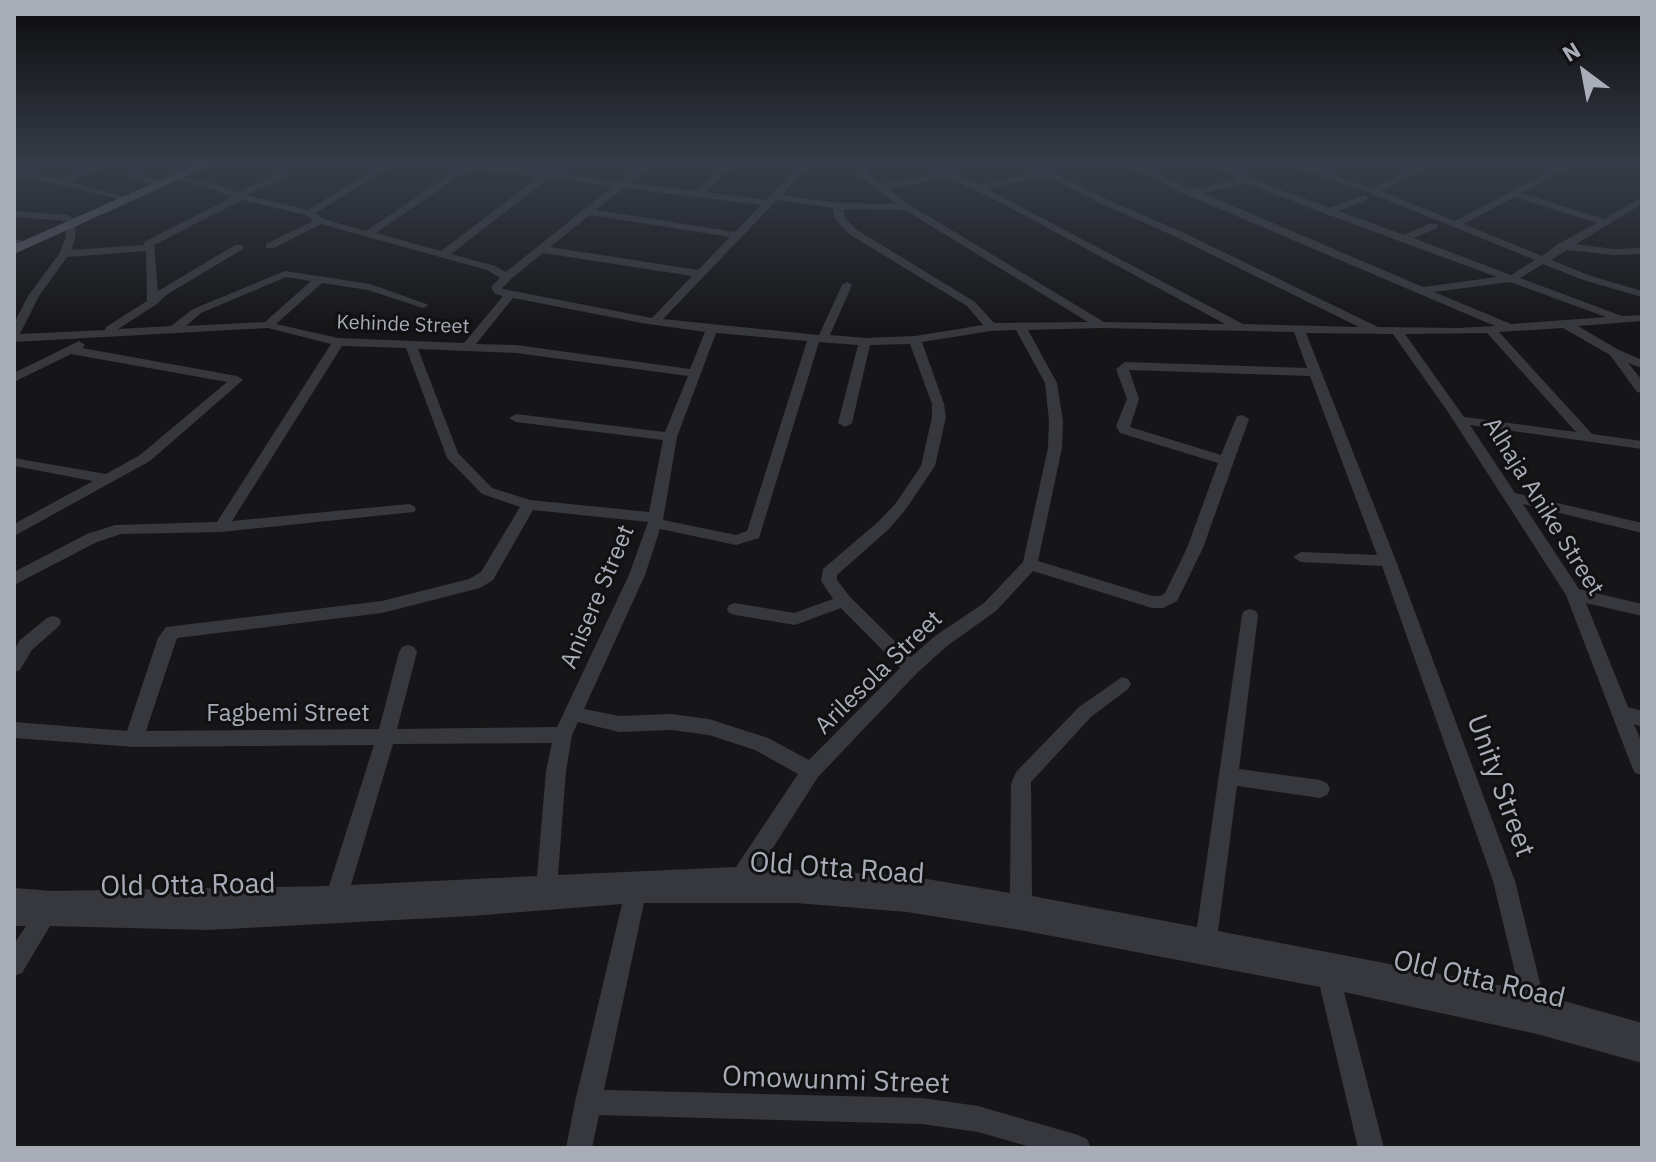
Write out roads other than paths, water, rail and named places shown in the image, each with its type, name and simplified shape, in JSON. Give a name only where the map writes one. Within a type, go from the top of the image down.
[{"type":"main road","points":[[15,245],[67,220]]},
{"type":"street","points":[[14,336],[34,296],[64,254],[70,240],[70,220]]},
{"type":"street","points":[[153,302],[151,248],[148,244],[193,220]]},
{"type":"street","points":[[368,234],[389,220]]},
{"type":"street","points":[[444,254],[486,220]]},
{"type":"street","points":[[575,220],[507,277],[496,290],[655,321],[865,342],[915,340],[991,327],[1101,325],[1492,332],[1642,318]]},
{"type":"street","points":[[644,220],[736,235]]},
{"type":"street","points":[[655,321],[752,220]]},
{"type":"street","points":[[841,220],[853,232],[971,304],[991,327]]},
{"type":"street","points":[[933,220],[1101,325]]},
{"type":"street","points":[[1039,220],[1243,329]]},
{"type":"street","points":[[1150,220],[1379,331]]},
{"type":"street","points":[[1255,220],[1514,329]]},
{"type":"street","points":[[1353,220],[1620,318]]},
{"type":"street","points":[[1446,220],[1541,262],[1642,294]]},
{"type":"street","points":[[1457,224],[1464,220]]},
{"type":"street","points":[[1599,220],[1605,222]]},
{"type":"street","points":[[1420,290],[1513,278],[1608,220]]},
{"type":"street","points":[[270,246],[320,221],[491,268],[507,277]]},
{"type":"street","points":[[1405,238],[1433,226]]},
{"type":"street","points":[[1562,246],[1640,253]]},
{"type":"street","points":[[14,378],[119,325],[162,293],[239,247]]},
{"type":"street","points":[[64,254],[151,248]]},
{"type":"street","points":[[540,249],[700,274]]},
{"type":"street","points":[[174,330],[197,311],[277,276],[293,274],[378,289],[423,305]]},
{"type":"street","points":[[268,325],[320,279]]},
{"type":"street","points":[[410,343],[452,455],[462,469],[487,491],[529,505],[655,521],[736,540],[754,534],[819,338],[847,285]]},
{"type":"street","points":[[1586,286],[1642,302]]},
{"type":"street","points":[[469,345],[510,295]]},
{"type":"street","name":"Kehinde Street","points":[[14,336],[268,325],[338,342],[469,345],[695,373]]},
{"type":"street","points":[[1567,325],[1613,352],[1642,364]]},
{"type":"street","points":[[1021,328],[1045,367],[1055,400],[1055,448],[1030,564],[1152,602],[1163,602],[1171,597],[1195,548],[1242,419]]},
{"type":"street","name":"Anisere Street","points":[[547,885],[556,771],[563,735],[637,575],[655,521],[670,437],[712,329]]},
{"type":"street","name":"Unity Street","points":[[1299,330],[1388,561],[1504,881],[1534,1004]]},
{"type":"street","name":"Alhaja Anike Street","points":[[1397,331],[1460,420],[1574,594],[1642,767]]},
{"type":"street","points":[[1492,332],[1587,436]]},
{"type":"street","points":[[911,668],[844,601],[829,581],[829,573],[901,506],[928,466],[934,447],[938,404],[915,340]]},
{"type":"street","points":[[221,527],[338,342]]},
{"type":"street","points":[[845,423],[865,342]]},
{"type":"street","points":[[14,531],[155,451],[237,380],[71,350]]},
{"type":"street","points":[[1613,352],[1642,389]]},
{"type":"street","points":[[1226,461],[1125,430],[1123,426],[1133,399],[1122,369],[1125,366],[1317,372]]},
{"type":"street","points":[[516,418],[670,437]]},
{"type":"street","points":[[1460,420],[1642,445]]},
{"type":"street","points":[[14,462],[110,479]]},
{"type":"street","points":[[1509,496],[1642,528]]},
{"type":"street","points":[[134,739],[166,638],[172,632],[382,607],[474,584],[487,576],[529,505]]},
{"type":"street","points":[[14,579],[107,532],[120,529],[221,527],[409,509]]},
{"type":"street","points":[[1301,557],[1388,561]]},
{"type":"street","name":"Arilesola Street","points":[[742,877],[811,771],[911,668],[941,641],[990,607],[1030,564]]},
{"type":"street","points":[[1574,594],[1642,610]]},
{"type":"street","points":[[735,609],[795,619],[844,601]]},
{"type":"street","points":[[1206,940],[1250,615]]},
{"type":"street","points":[[14,665],[26,645],[53,622]]},
{"type":"street","points":[[337,895],[386,737],[408,652]]},
{"type":"street","points":[[1021,904],[1021,784],[1033,765],[1085,712],[1122,684]]},
{"type":"street","points":[[1621,713],[1642,719]]},
{"type":"street","points":[[574,714],[619,724],[671,722],[709,727],[752,740],[811,771]]},
{"type":"street","name":"Fagbemi Street","points":[[14,730],[134,739],[563,735]]},
{"type":"street","points":[[1228,776],[1320,789]]},
{"type":"street","name":"Old Otta Road","points":[[14,915],[43,918],[208,919],[337,895],[469,892],[547,885],[742,877],[909,886],[1021,904],[1534,1004],[1642,1035]]},
{"type":"street","points":[[579,1148],[635,893]]},
{"type":"street","name":"Old Otta Road","points":[[14,898],[261,908],[471,906],[635,893],[796,893],[907,902],[1020,919],[1329,977],[1537,1022],[1642,1051]]},
{"type":"street","points":[[14,965],[43,918]]},
{"type":"street","points":[[1329,977],[1371,1148]]},
{"type":"street","name":"Omowunmi Street","points":[[587,1102],[922,1111],[978,1119],[1078,1148]]}]
